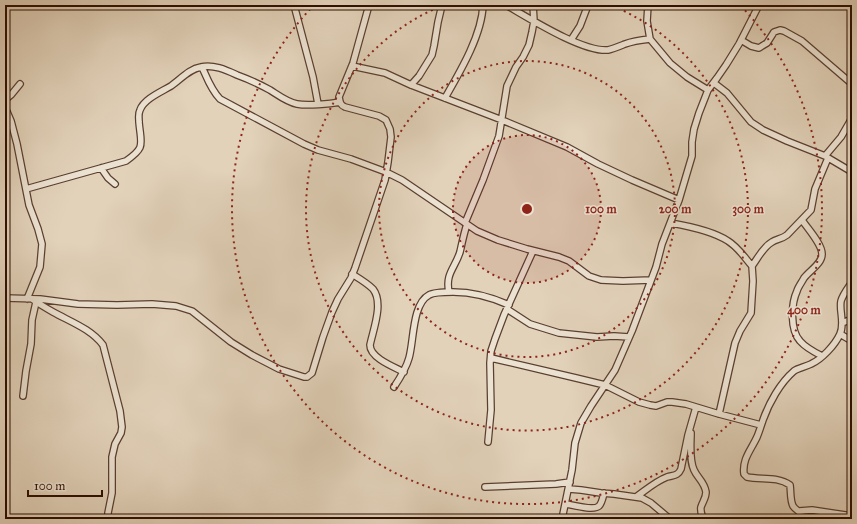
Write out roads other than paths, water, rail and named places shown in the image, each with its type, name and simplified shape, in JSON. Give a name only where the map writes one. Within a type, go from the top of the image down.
[{"type":"street","points":[[294,5],[313,77],[318,104]]},
{"type":"street","points":[[5,298],[117,306],[152,304],[176,306],[192,311],[221,334],[252,355],[279,369],[304,377],[307,377],[312,373],[332,312],[351,278],[381,193],[386,172],[390,129],[386,120],[379,116],[344,107],[341,105],[339,98],[352,66],[369,5]]},
{"type":"street","points":[[411,85],[419,76],[432,55],[442,5]]},
{"type":"street","points":[[446,98],[473,45],[482,17],[483,5]]},
{"type":"street","points":[[506,5],[571,40],[593,48],[608,50],[636,40],[650,39]]},
{"type":"street","points":[[448,292],[447,280],[460,253],[466,223],[499,136],[507,86],[516,66],[523,56],[532,32],[534,20],[532,5]]},
{"type":"street","points":[[571,40],[580,26],[588,5]]},
{"type":"street","points":[[648,5],[647,21],[650,39],[670,63],[687,77],[708,90]]},
{"type":"street","points":[[562,519],[569,489],[575,443],[582,423],[591,406],[614,370],[629,337],[651,280],[662,244],[679,200],[692,156],[694,129],[708,90],[726,65],[741,40],[759,5]]},
{"type":"street","points":[[741,40],[751,46],[759,48],[767,43],[774,32],[777,30],[784,31],[802,41],[852,84]]},
{"type":"street","points":[[202,66],[209,85],[220,99],[304,144],[318,150],[351,159],[386,172],[402,180],[477,231],[498,240],[533,251],[559,257],[569,261],[590,276],[601,280],[651,280]]},
{"type":"street","points":[[26,189],[126,161],[139,150],[141,142],[138,116],[139,110],[144,103],[172,85],[185,74],[202,66],[225,70],[253,81],[298,104],[331,104],[340,102]]},
{"type":"street","points":[[352,66],[385,73],[411,85],[502,120],[567,147],[618,173],[679,200]]},
{"type":"street","points":[[714,83],[727,93],[750,122],[763,130],[826,157],[852,172]]},
{"type":"street","points":[[5,100],[20,84]]},
{"type":"street","points":[[5,107],[11,121],[17,144],[29,205],[42,244],[40,267],[31,300],[34,308],[31,344],[23,396]]},
{"type":"street","points":[[752,266],[766,246],[771,242],[787,235],[811,210],[815,189],[826,157],[841,137],[852,118]]},
{"type":"street","points":[[101,168],[108,178],[116,184]]},
{"type":"street","points":[[802,220],[822,249],[822,255],[821,260],[805,277],[797,291],[793,306],[795,332],[798,340],[807,348],[822,356]]},
{"type":"street","points":[[671,223],[701,230],[729,241],[752,266],[752,313],[740,331],[735,343],[719,414]]},
{"type":"street","points":[[488,442],[491,410],[491,351],[508,307],[533,251]]},
{"type":"street","points":[[352,274],[370,286],[378,298],[378,308],[370,345],[371,350],[379,359],[404,372]]},
{"type":"street","points":[[803,519],[801,512],[792,505],[790,485],[779,480],[747,477],[744,474],[745,458],[757,438],[774,396],[787,378],[795,370],[812,364],[822,356],[832,347],[840,334],[842,323],[841,301],[852,282]]},
{"type":"street","points":[[394,387],[404,372],[409,358],[415,321],[422,301],[430,295],[448,292],[463,292],[499,300],[530,324],[559,333],[597,337],[629,337]]},
{"type":"street","points":[[31,300],[78,325],[97,338],[103,345],[121,417],[122,427],[115,444],[112,457],[112,493],[108,519]]},
{"type":"street","points":[[842,323],[852,319]]},
{"type":"street","points":[[840,334],[852,341]]},
{"type":"street","points":[[490,358],[604,385],[639,402],[650,405],[656,406],[667,402],[686,404],[761,425]]},
{"type":"street","points":[[636,497],[656,483],[679,473],[696,407]]},
{"type":"street","points":[[691,424],[691,452],[693,469],[702,480],[706,494],[706,498],[701,507],[703,519]]},
{"type":"street","points":[[486,487],[570,482]]},
{"type":"street","points":[[569,489],[642,498],[670,519]]},
{"type":"street","points":[[566,504],[586,508],[597,508],[601,504],[604,493]]},
{"type":"street","points":[[799,511],[812,510],[852,516]]}]
